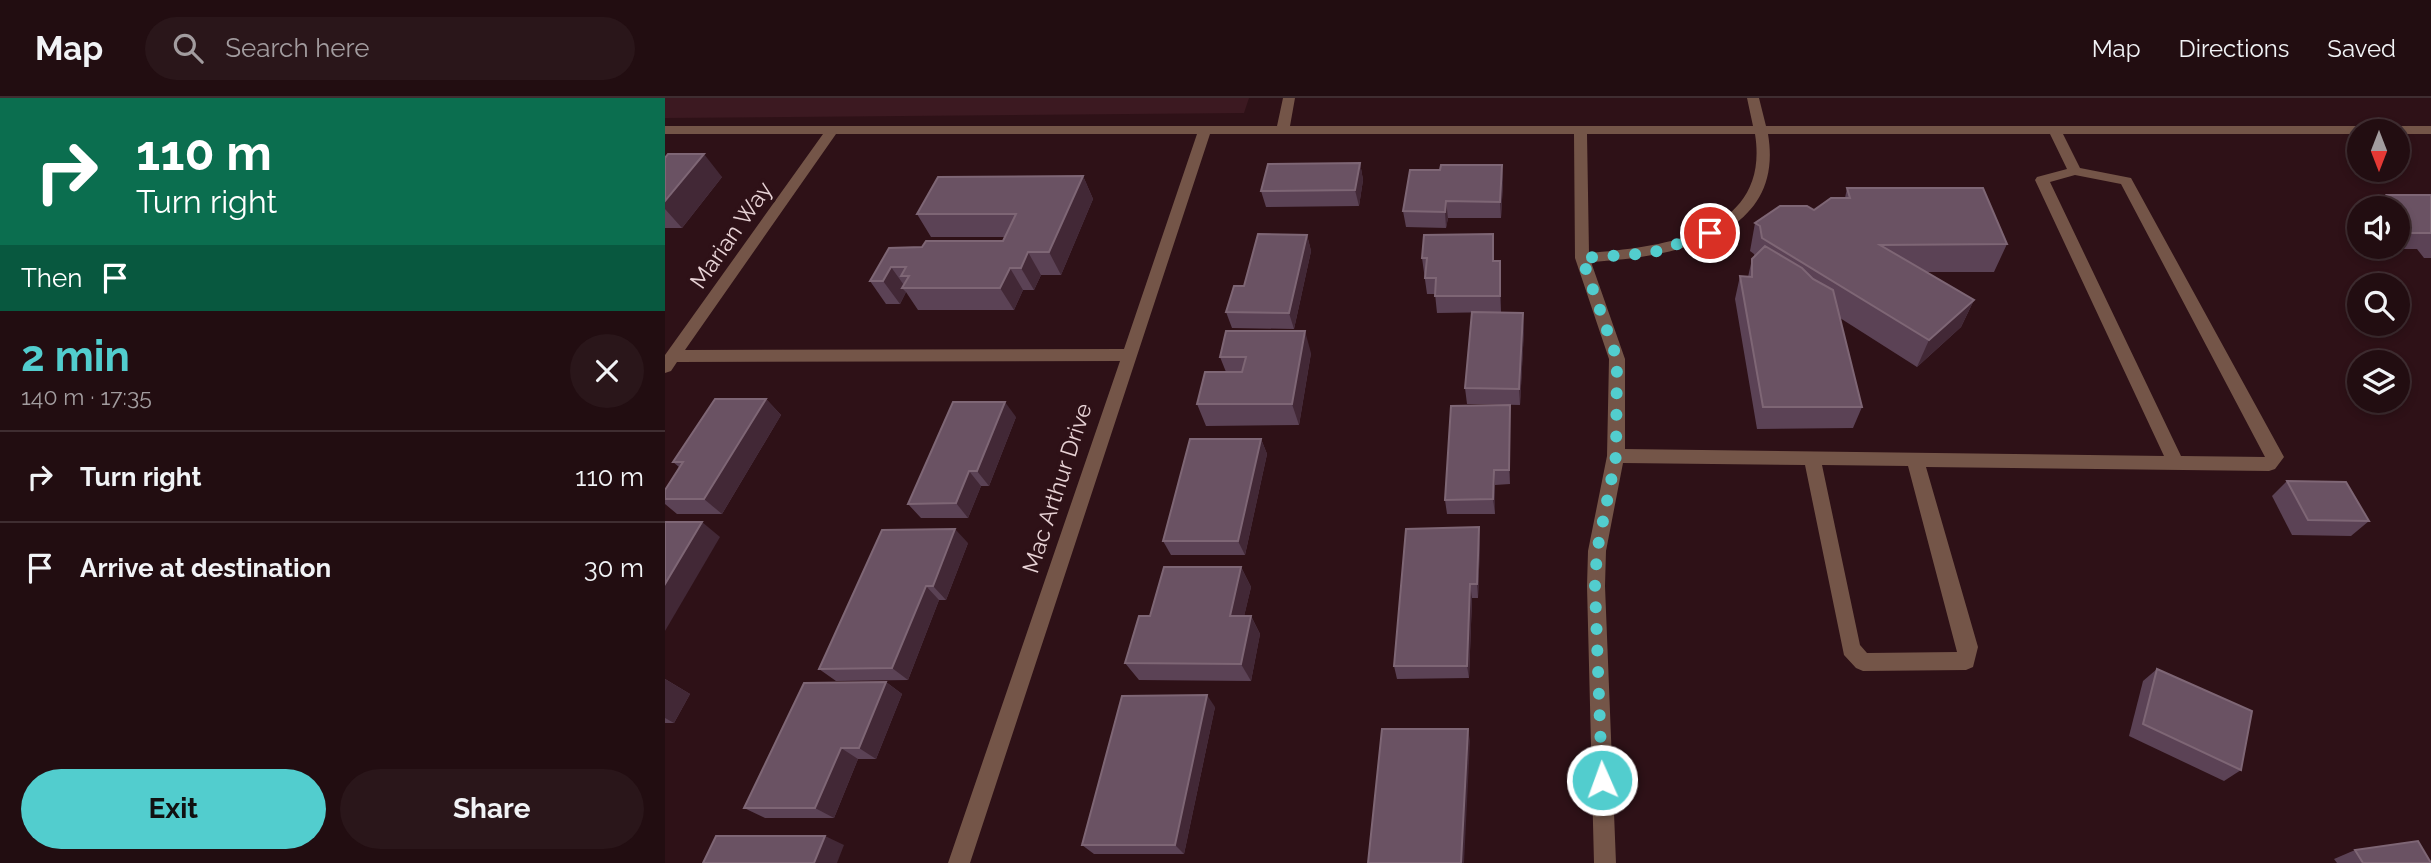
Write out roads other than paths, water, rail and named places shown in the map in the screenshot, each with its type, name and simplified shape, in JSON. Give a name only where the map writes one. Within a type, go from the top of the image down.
[{"type":"street","points":[[1283,130],[1289,98]]},
{"type":"street","points":[[1582,258],[1651,253],[1710,233],[1739,217],[1758,191],[1764,165],[1753,98]]},
{"type":"street","name":"Marian Way","points":[[669,361],[833,129]]},
{"type":"street","points":[[2054,129],[2075,171]]},
{"type":"street","points":[[665,130],[2431,130]]},
{"type":"street","name":"Mac Arthur Drive","points":[[959,863],[1127,355],[1205,130]]},
{"type":"street","points":[[1580,130],[1582,258],[1617,359],[1616,456],[1597,551],[1595,586],[1605,863]]},
{"type":"street","points":[[1616,456],[2176,464],[2269,464],[2275,457],[2126,181],[2075,171],[2042,180],[2176,464]]},
{"type":"street","points":[[669,361],[1127,355]]},
{"type":"street","points":[[1812,459],[1851,649],[1863,662],[1966,661],[1968,647],[1915,460]]}]
